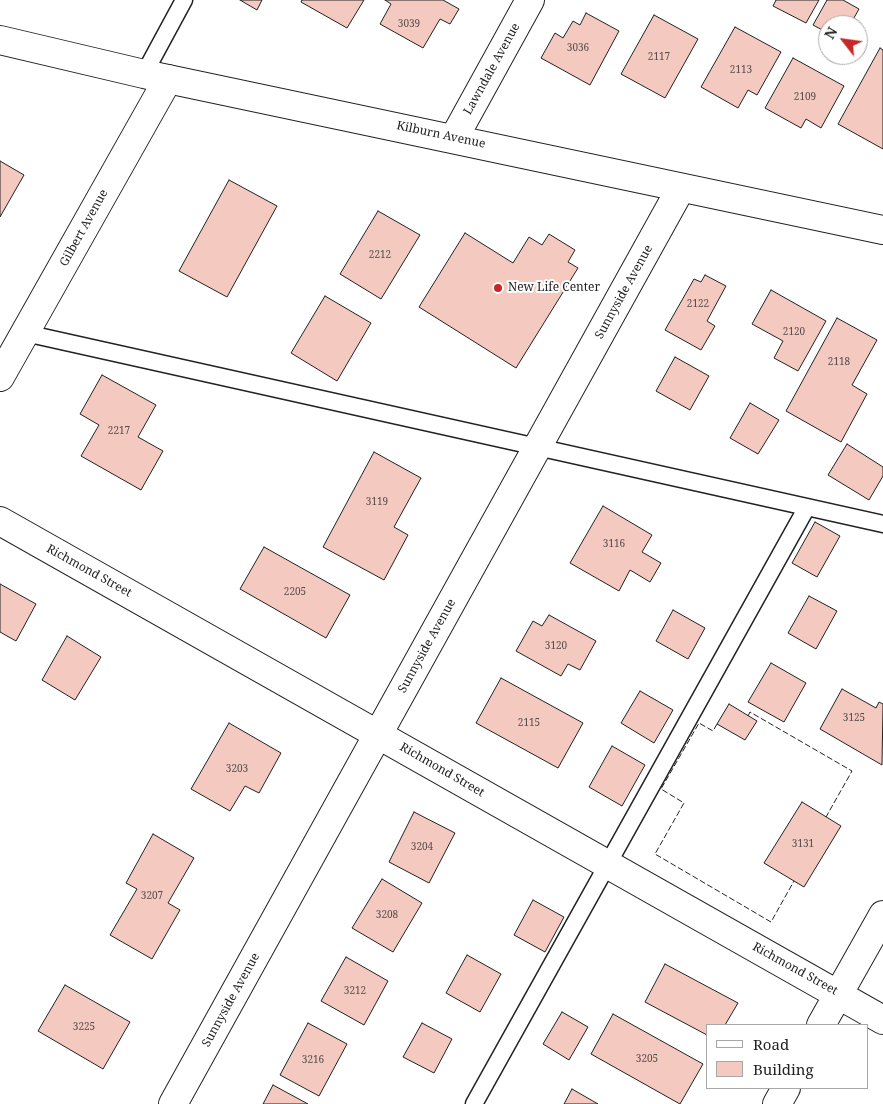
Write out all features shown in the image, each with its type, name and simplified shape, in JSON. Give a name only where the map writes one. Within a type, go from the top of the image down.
[{"type":"street","name":"Lawndale Avenue","points":[[454,138],[530,0]]},
{"type":"street","name":"Kilburn Avenue","points":[[0,40],[156,76],[883,230]]},
{"type":"street","name":"Gilbert Avenue","points":[[0,376],[25,333],[156,76]]},
{"type":"street","name":"Sunnyside Avenue","points":[[173,1104],[681,188]]},
{"type":"street","name":"Richmond Street","points":[[0,521],[883,1020]]},
{"type":"street","points":[[822,1024],[883,915]]},
{"type":"street","points":[[777,1104],[785,1089]]},
{"type":"lane","points":[[156,76],[184,0]]},
{"type":"lane","points":[[25,333],[883,524]]},
{"type":"lane","points":[[474,1104],[807,506]]},
{"type":"building","points":[[240,0],[262,0],[257,10]]},
{"type":"building","points":[[302,0],[364,0],[347,28],[301,2]]},
{"type":"building","points":[[385,0],[443,0],[459,9],[450,24],[440,19],[423,48],[380,24],[391,4]]},
{"type":"building","points":[[776,0],[819,0],[806,23],[773,6]]},
{"type":"building","points":[[827,0],[843,0],[859,9],[856,15],[819,15]]},
{"type":"building","points":[[586,13],[619,31],[590,85],[541,58],[555,33],[563,38],[573,21],[580,25]]},
{"type":"building","points":[[654,15],[698,39],[665,98],[621,74]]},
{"type":"building","points":[[818,16],[818,28],[813,25]]},
{"type":"building","points":[[735,27],[781,52],[757,95],[748,90],[738,108],[701,87]]},
{"type":"building","points":[[880,48],[883,50],[883,149],[838,124]]},
{"type":"building","points":[[793,58],[844,86],[821,128],[806,119],[801,128],[765,108]]},
{"type":"building","points":[[0,161],[24,175],[0,217]]},
{"type":"building","points":[[229,180],[277,206],[227,297],[179,271]]},
{"type":"building","points":[[378,211],[420,235],[381,299],[340,274]]},
{"type":"building","name":"New Life Center","points":[[465,233],[513,263],[529,237],[542,245],[549,234],[575,250],[568,262],[578,268],[516,368],[419,307]]},
{"type":"building","points":[[705,275],[726,286],[707,321],[715,326],[701,350],[665,330],[694,279],[701,282]]},
{"type":"building","points":[[771,290],[826,321],[798,371],[774,358],[783,341],[752,324]]},
{"type":"building","points":[[325,296],[371,323],[337,381],[291,353]]},
{"type":"building","points":[[837,318],[877,340],[852,385],[867,394],[841,442],[786,411]]},
{"type":"building","points":[[675,357],[709,376],[690,410],[656,391]]},
{"type":"building","points":[[102,375],[156,405],[138,437],[163,451],[141,490],[81,456],[99,425],[80,414]]},
{"type":"building","points":[[750,403],[779,420],[758,454],[730,438]]},
{"type":"building","points":[[847,444],[883,467],[883,476],[869,500],[828,475]]},
{"type":"building","points":[[374,452],[421,478],[394,527],[408,535],[384,580],[323,547]]},
{"type":"building","points":[[603,506],[652,535],[642,552],[661,563],[650,582],[630,570],[619,591],[570,563]]},
{"type":"building","points":[[815,522],[840,536],[817,577],[792,563]]},
{"type":"building","points":[[264,547],[350,595],[326,638],[240,589]]},
{"type":"building","points":[[0,584],[36,604],[16,641],[0,632]]},
{"type":"building","points":[[809,596],[837,611],[816,649],[788,633]]},
{"type":"building","points":[[673,610],[705,628],[688,659],[656,641]]},
{"type":"building","points":[[549,615],[596,641],[580,670],[568,664],[561,676],[516,651],[533,621],[542,626]]},
{"type":"building","points":[[67,636],[101,657],[75,700],[42,680]]},
{"type":"building","points":[[771,663],[806,683],[784,722],[748,702]]},
{"type":"building","points":[[501,678],[583,723],[558,768],[476,723]]},
{"type":"building","points":[[842,689],[876,708],[879,702],[883,704],[882,765],[820,729]]},
{"type":"building","points":[[640,691],[673,710],[654,743],[621,723]]},
{"type":"building","points":[[729,704],[757,721],[745,740],[717,724]]},
{"type":"building","points":[[229,723],[281,753],[259,793],[245,786],[230,811],[191,789]]},
{"type":"building","points":[[612,746],[645,765],[622,806],[589,787]]},
{"type":"building","points":[[802,802],[841,826],[804,887],[764,863]]},
{"type":"building","points":[[414,812],[455,833],[429,883],[389,862]]},
{"type":"building","points":[[153,834],[194,858],[168,903],[180,910],[152,959],[110,935],[137,889],[126,883]]},
{"type":"building","points":[[382,879],[422,903],[393,952],[352,928]]},
{"type":"building","points":[[533,900],[564,917],[545,952],[514,935]]},
{"type":"building","points":[[467,955],[501,974],[480,1012],[446,993]]},
{"type":"building","points":[[346,957],[388,981],[364,1025],[321,1001]]},
{"type":"building","points":[[665,964],[738,1003],[726,1024],[706,1024],[706,1034],[645,1002]]},
{"type":"building","points":[[65,985],[130,1022],[103,1069],[38,1031]]},
{"type":"building","points":[[562,1012],[588,1027],[569,1060],[543,1044]]},
{"type":"building","points":[[613,1014],[703,1064],[680,1104],[591,1054]]},
{"type":"building","points":[[308,1023],[347,1044],[319,1096],[280,1075]]},
{"type":"building","points":[[422,1023],[452,1039],[434,1073],[403,1057]]},
{"type":"building","points":[[273,1085],[308,1104],[263,1104]]},
{"type":"building","points":[[572,1089],[598,1104],[564,1104]]},
{"type":"fence","points":[[748,716],[750,712],[852,771],[826,817]]},
{"type":"fence","points":[[717,724],[713,731],[699,723],[661,789],[684,803],[655,854],[771,922],[794,881]]},
{"type":"place","name":"New Life Center","points":[[498,288]]}]
